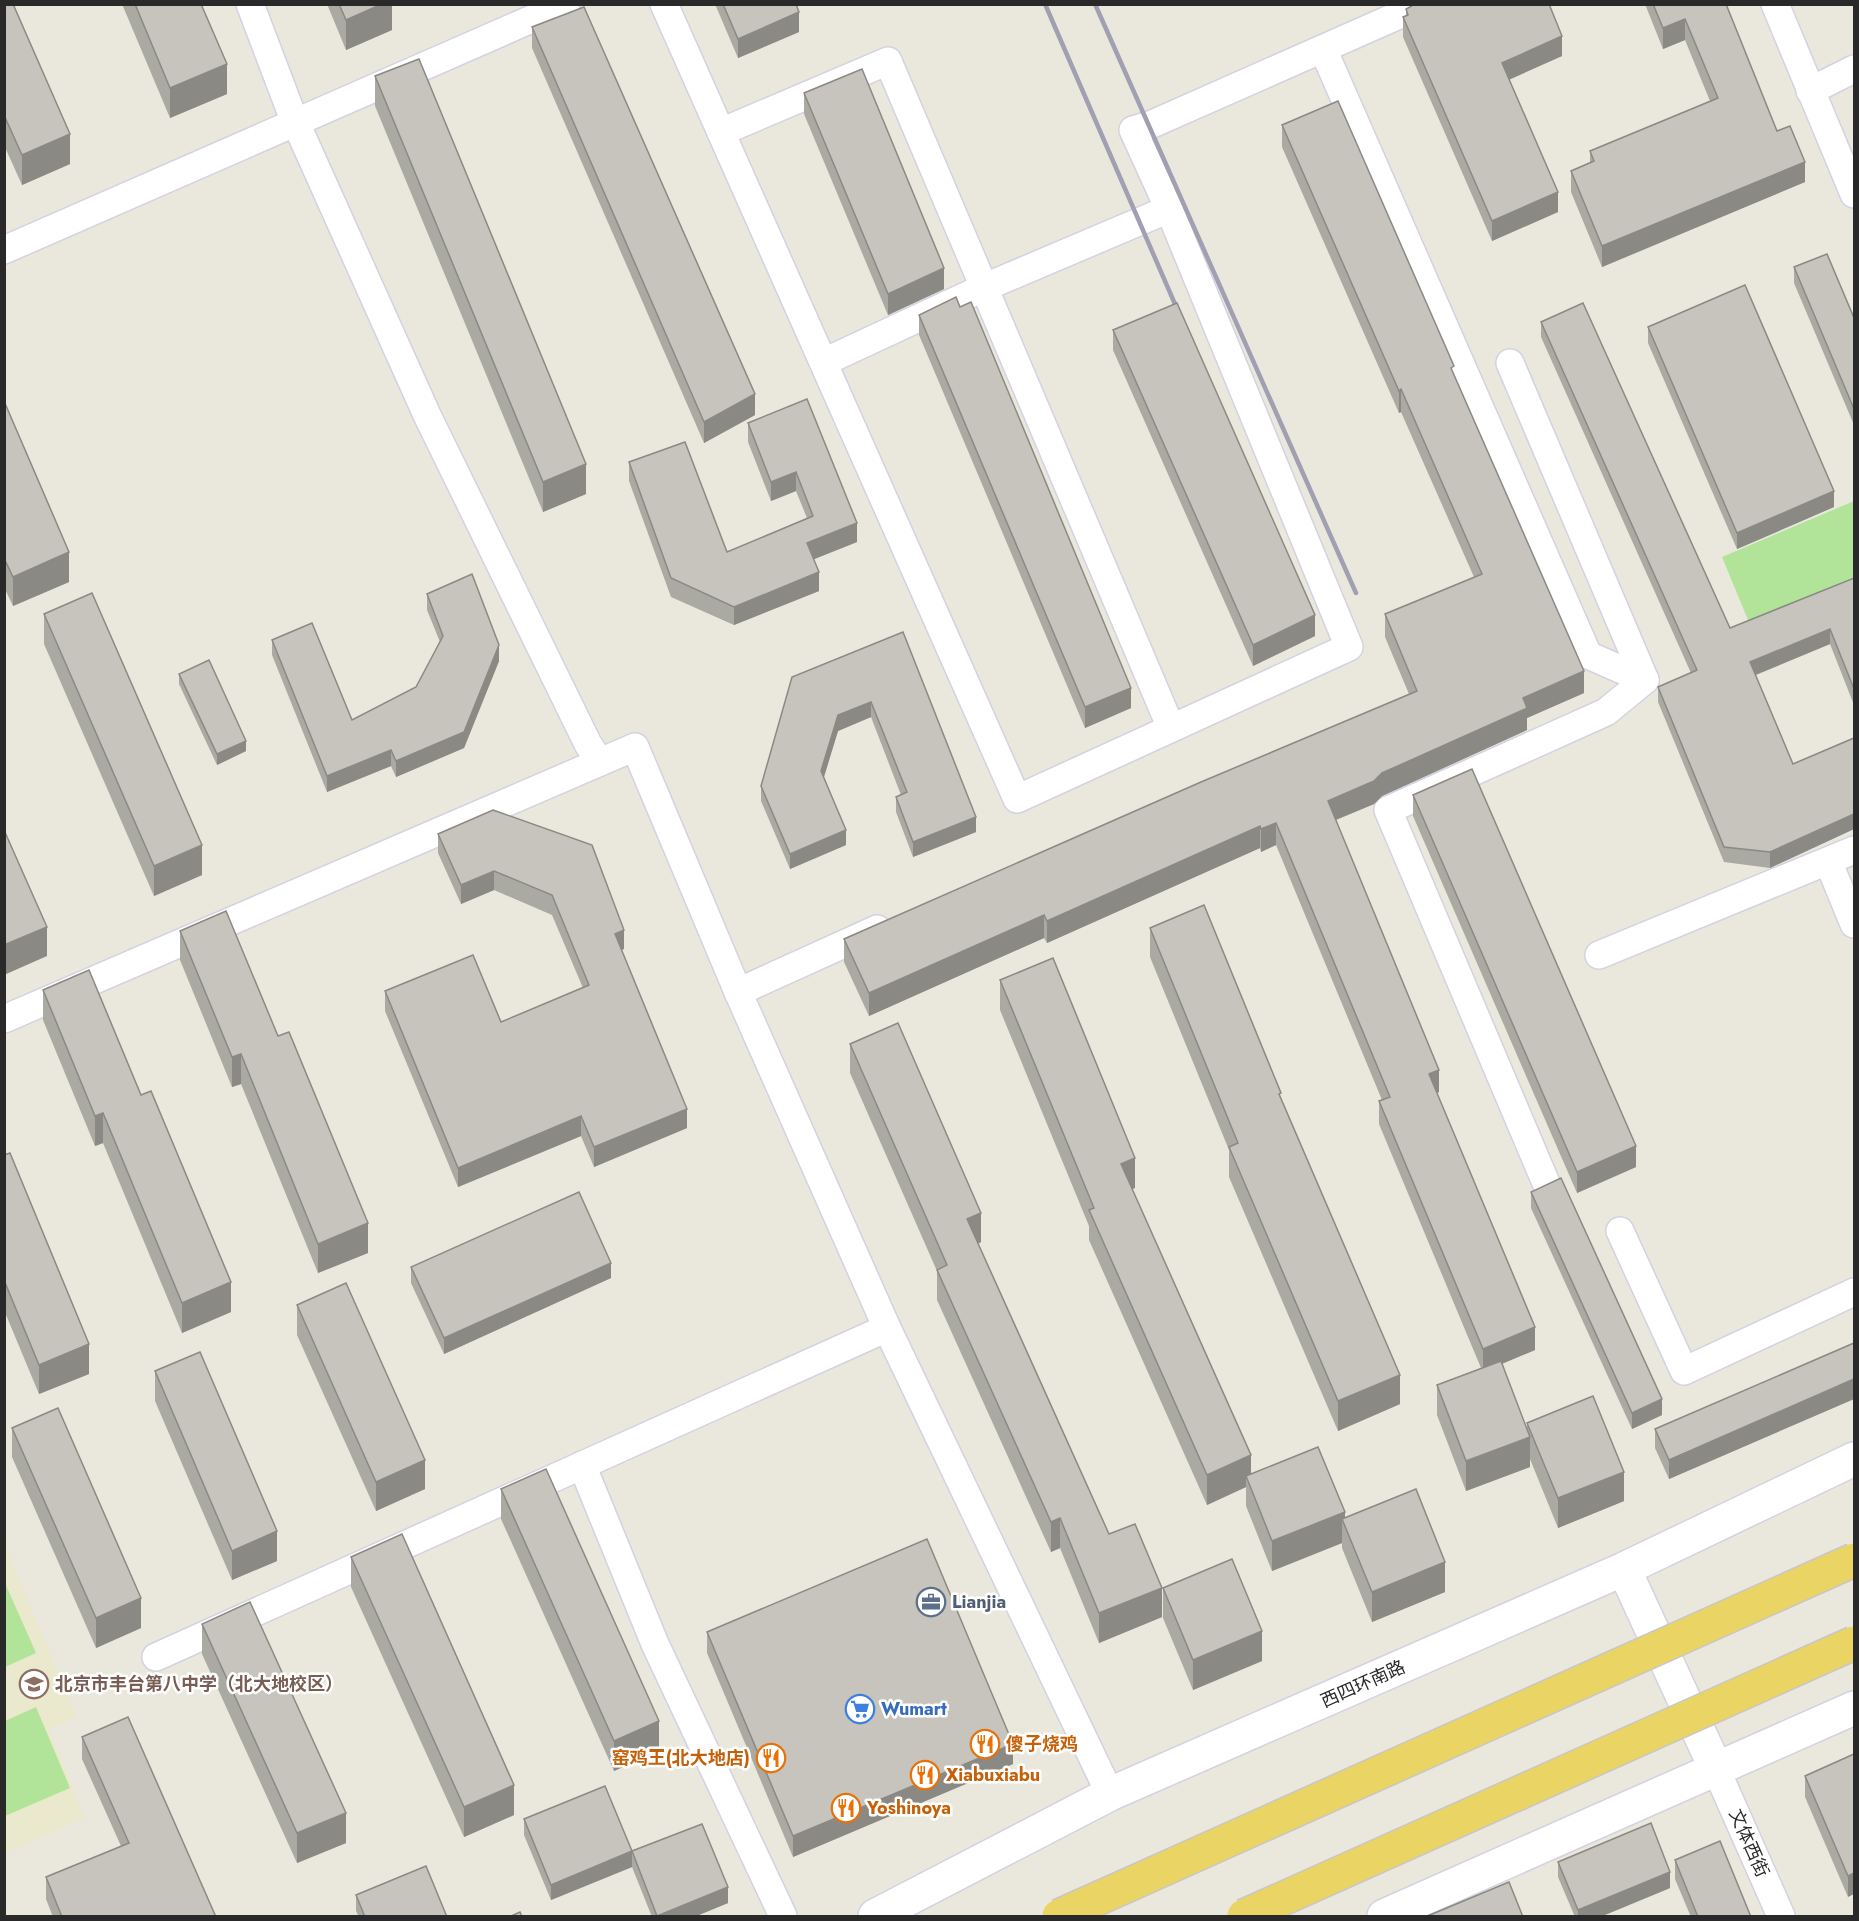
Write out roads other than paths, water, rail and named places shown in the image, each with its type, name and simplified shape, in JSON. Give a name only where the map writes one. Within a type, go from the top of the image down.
[{"type":"highway","points":[[1059,1917],[1854,1560]]},
{"type":"highway","points":[[1244,1917],[1854,1643]]},
{"type":"street","points":[[250,4],[291,112],[427,415],[588,744],[600,762]]},
{"type":"street","points":[[4,250],[566,4]]},
{"type":"street","points":[[664,4],[1017,799],[1349,647],[1169,209],[1133,130],[1161,120],[1424,4]]},
{"type":"street","points":[[1775,4],[1854,194]]},
{"type":"street","points":[[1323,49],[1588,655],[1645,680]]},
{"type":"street","points":[[721,132],[888,61],[1171,728]]},
{"type":"street","points":[[1810,91],[1854,69]]},
{"type":"street","points":[[824,362],[983,288],[1169,209]]},
{"type":"street","points":[[1510,363],[1645,680]]},
{"type":"street","points":[[1546,1183],[1388,810],[1606,712],[1645,680]]},
{"type":"street","points":[[4,1019],[636,747],[738,992],[887,1328],[1110,1794]]},
{"type":"street","points":[[1599,955],[1854,850]]},
{"type":"street","points":[[1828,861],[1854,924]]},
{"type":"street","points":[[738,992],[899,920]]},
{"type":"street","points":[[1620,1231],[1684,1371],[1854,1292]]},
{"type":"street","points":[[156,1657],[887,1328]]},
{"type":"street","name":"西四环南路","points":[[875,1917],[1110,1794],[1624,1569],[1854,1459]]},
{"type":"street","points":[[582,1465],[656,1644],[783,1917]]},
{"type":"street","points":[[1624,1569],[1716,1769]]},
{"type":"street","points":[[1384,1917],[1854,1708]]},
{"type":"street","name":"文体西街","points":[[1716,1769],[1781,1917]]},
{"type":"railway","points":[[1045,4],[1181,318]]},
{"type":"railway","points":[[1095,4],[1356,593]]},
{"type":"place","name":"Lianjia","points":[[931,1602]]},
{"type":"place","name":"北京市丰台第八中学（北大地校区）","points":[[34,1684]]},
{"type":"place","name":"Wumart","points":[[860,1709]]},
{"type":"place","name":"傻子烧鸡","points":[[985,1744]]},
{"type":"place","name":"窑鸡王(北大地店)","points":[[771,1758]]},
{"type":"place","name":"Xiabuxiabu","points":[[925,1775]]},
{"type":"place","name":"Yoshinoya","points":[[846,1808]]}]
